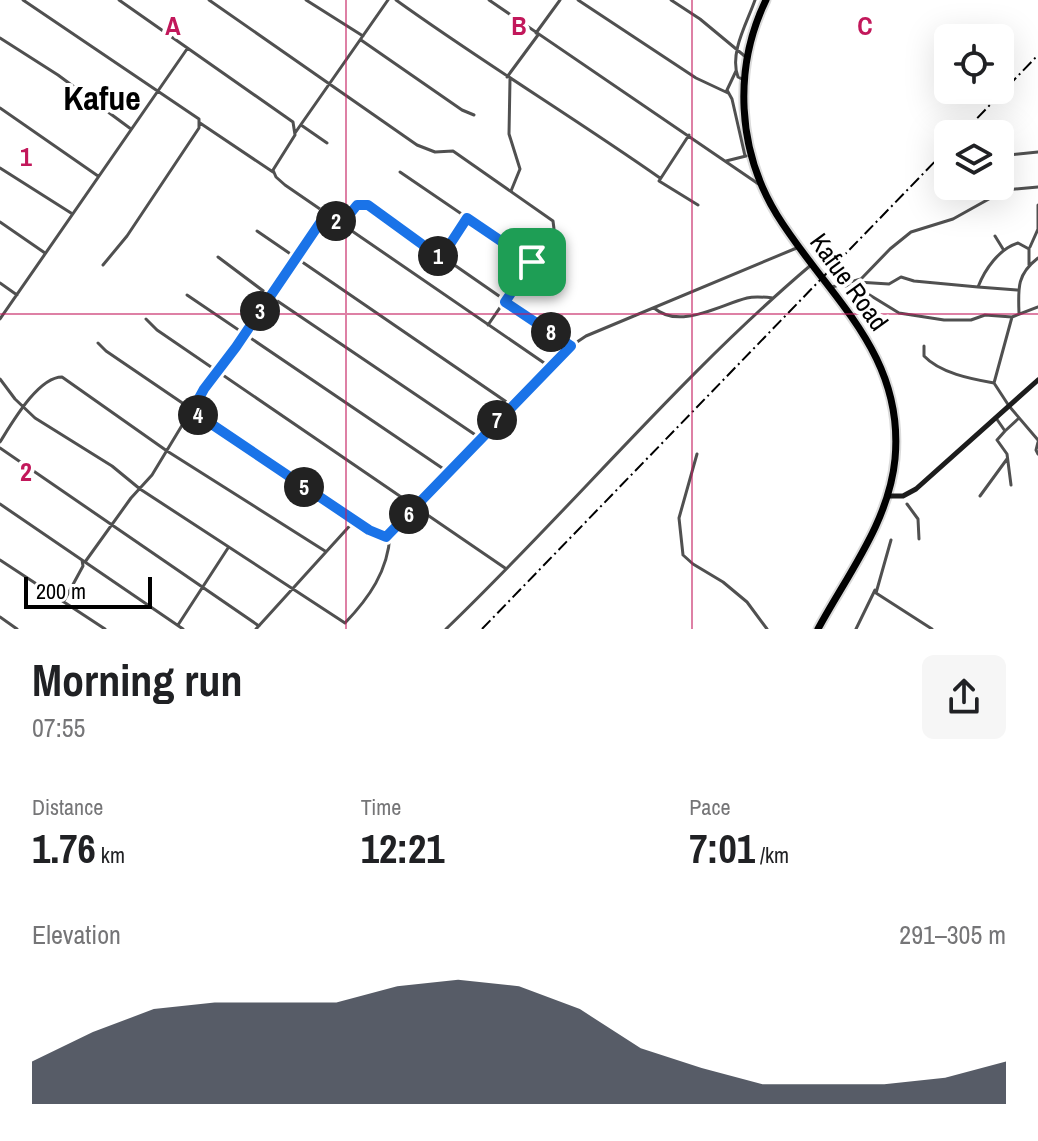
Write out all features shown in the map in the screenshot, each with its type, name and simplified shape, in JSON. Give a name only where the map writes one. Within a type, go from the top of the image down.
[{"type":"highway","name":"Kafue Road","points":[[766,0],[747,58],[744,80],[748,156],[775,212],[799,247],[834,286],[864,332],[888,388],[894,417],[895,452],[887,496],[874,530],[818,629]]},
{"type":"street","points":[[23,0],[199,119],[200,123],[273,172],[298,195],[550,367]]},
{"type":"street","points":[[119,0],[293,122],[295,133]]},
{"type":"street","points":[[209,0],[417,145],[435,152],[453,151],[555,225],[488,325]]},
{"type":"street","points":[[306,0],[462,110],[474,115]]},
{"type":"street","points":[[273,172],[295,133],[388,0]]},
{"type":"street","points":[[396,0],[660,178]]},
{"type":"street","points":[[489,0],[763,187]]},
{"type":"street","points":[[511,191],[520,169],[509,134],[509,78],[560,0]]},
{"type":"street","points":[[578,0],[696,78],[728,93],[748,156],[726,161]]},
{"type":"street","points":[[671,0],[700,19],[747,58]]},
{"type":"street","points":[[744,80],[738,77],[736,71],[737,49],[753,1]]},
{"type":"street","points":[[0,38],[58,75],[131,129]]},
{"type":"street","points":[[0,319],[187,48]]},
{"type":"street","points":[[728,93],[736,71]]},
{"type":"street","points":[[0,108],[98,176]]},
{"type":"street","points":[[103,265],[136,223],[200,123]]},
{"type":"street","points":[[301,125],[327,143]]},
{"type":"street","points":[[689,135],[660,178],[661,184],[698,205]]},
{"type":"street","points":[[1014,154],[1038,151]]},
{"type":"street","points":[[0,168],[72,214]]},
{"type":"street","points":[[400,172],[532,262]]},
{"type":"street","points":[[856,282],[908,234],[953,219],[1005,190],[1038,187]]},
{"type":"street","points":[[342,224],[357,205],[368,205],[571,346]]},
{"type":"street","points":[[1029,265],[1029,249],[1038,224],[1038,205]]},
{"type":"street","points":[[64,601],[84,561],[167,451],[326,214]]},
{"type":"street","points":[[441,258],[467,218]]},
{"type":"street","points":[[0,222],[45,253]]},
{"type":"street","points":[[257,231],[511,405]]},
{"type":"street","points":[[995,236],[1003,249]]},
{"type":"street","points":[[978,287],[983,275],[1003,249],[1018,243],[1029,249]]},
{"type":"street","points":[[0,379],[39,422],[59,431],[140,489],[345,623],[360,608],[380,577],[387,560],[390,535],[511,405],[571,346],[586,336],[799,247]]},
{"type":"street","points":[[218,257],[270,296],[480,438]]},
{"type":"street","points":[[1019,313],[1020,277],[1038,258]]},
{"type":"street","points":[[446,629],[773,298],[813,264]]},
{"type":"street","points":[[834,286],[856,282],[889,284],[901,277],[914,281],[1018,290]]},
{"type":"street","points":[[0,283],[17,295]]},
{"type":"street","points":[[834,286],[855,286],[905,315],[965,320],[985,315],[1012,317],[1038,307]]},
{"type":"street","points":[[187,295],[448,472]]},
{"type":"street","points":[[654,308],[664,315],[683,317],[747,298],[773,298]]},
{"type":"street","points":[[994,383],[1012,317]]},
{"type":"street","points":[[146,319],[157,330],[505,568]]},
{"type":"street","points":[[98,343],[192,411],[378,536],[390,535]]},
{"type":"street","points":[[924,346],[924,356],[933,364],[994,383],[1038,441],[1038,454]]},
{"type":"street","points":[[0,442],[23,407],[49,379],[62,377],[167,451],[325,551]]},
{"type":"street","points":[[887,496],[903,496],[916,489],[1038,380]]},
{"type":"street","points":[[996,418],[1005,431]]},
{"type":"street","points":[[1011,485],[1007,454],[997,440],[1019,418]]},
{"type":"street","points":[[0,448],[202,588],[259,626],[269,629]]},
{"type":"street","points":[[697,454],[679,518],[683,555],[747,602],[767,629]]},
{"type":"street","points":[[980,496],[1007,459]]},
{"type":"street","points":[[0,504],[183,629]]},
{"type":"street","points":[[907,504],[918,519],[919,539]]},
{"type":"street","points":[[259,626],[355,520]]},
{"type":"street","points":[[856,629],[884,570],[891,540]]},
{"type":"street","points":[[178,625],[228,547]]},
{"type":"street","points":[[0,560],[105,629]]},
{"type":"street","points":[[875,590],[932,629]]},
{"type":"street","points":[[0,617],[17,629]]},
{"type":"railway","points":[[975,120],[1038,55]]},
{"type":"railway","points":[[482,629],[934,162]]},
{"type":"district","name":"Kafue","points":[[102,98]]},
{"type":"route","points":[[357,205],[368,205],[441,258],[467,218],[532,262],[505,302],[571,346],[511,405],[390,535],[378,536],[192,411],[204,389],[326,214],[342,224],[357,205]]}]
